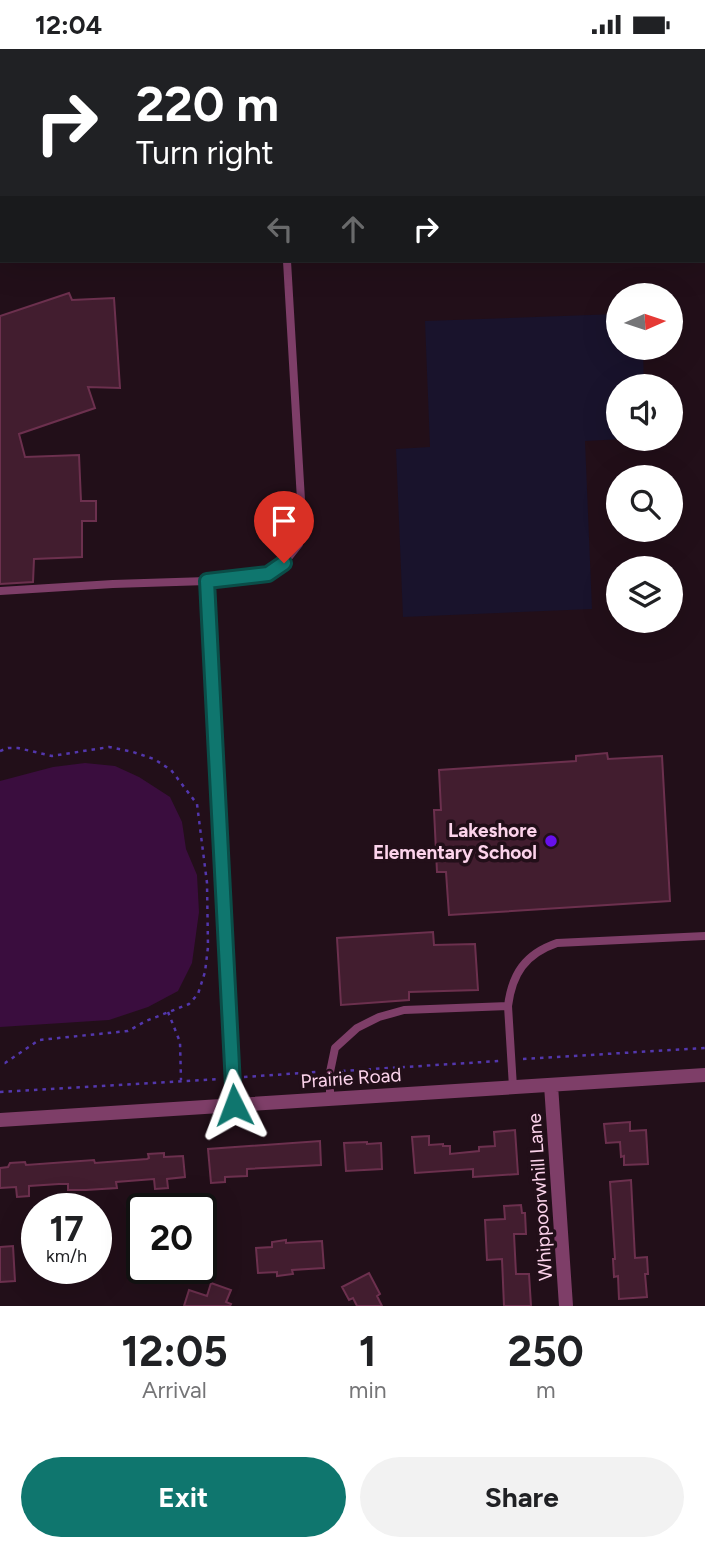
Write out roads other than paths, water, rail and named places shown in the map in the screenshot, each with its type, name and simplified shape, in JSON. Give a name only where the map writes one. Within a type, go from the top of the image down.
[{"type":"street","name":"Prairie Road","points":[[0,1120],[705,1075]]},
{"type":"street","name":"Whippoorwhill Lane","points":[[551,1085],[566,1306]]},
{"type":"lane","points":[[0,591],[207,581],[268,574],[284,563],[299,544],[302,517],[287,263]]},
{"type":"lane","points":[[207,581],[234,1105]]},
{"type":"lane","points":[[513,1087],[508,1006],[510,986],[528,958],[557,943],[705,936]]},
{"type":"lane","points":[[330,1099],[330,1072],[335,1048],[357,1028],[379,1017],[404,1010],[508,1006]]},
{"type":"place","name":"Lakeshore Elementary School","points":[[551,841]]}]
